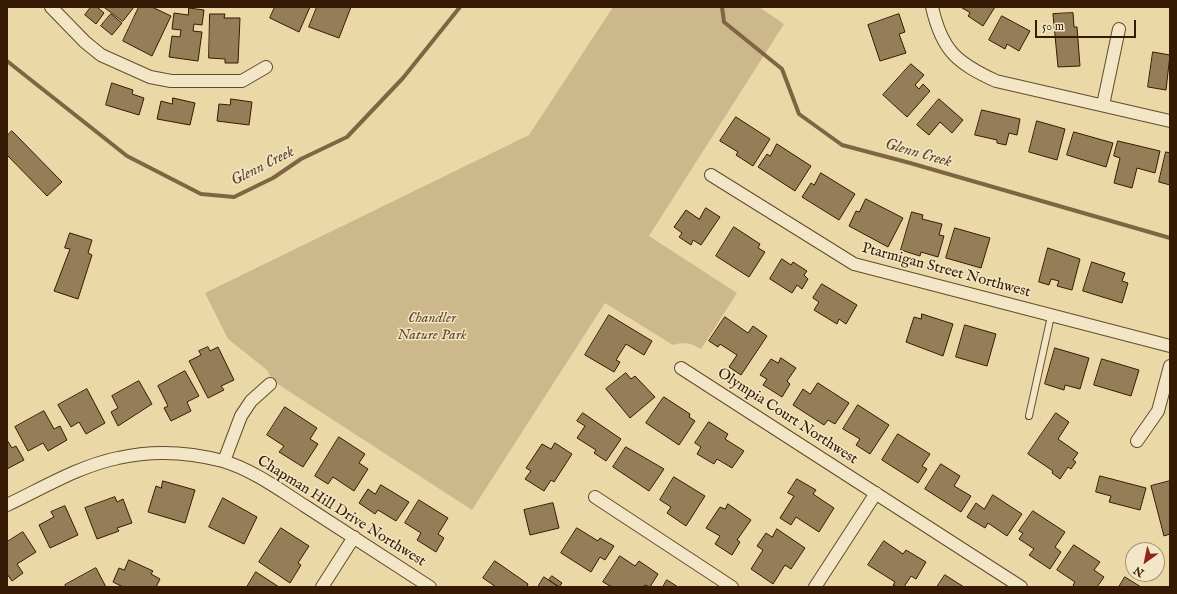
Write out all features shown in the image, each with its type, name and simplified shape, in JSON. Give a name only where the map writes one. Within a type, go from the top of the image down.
[{"type":"street","points":[[51,7],[85,42],[102,55],[150,77],[171,81],[242,81],[266,67]]},
{"type":"street","points":[[932,7],[944,43],[958,59],[972,70],[996,81],[1170,120]]},
{"type":"street","points":[[1103,104],[1119,30]]},
{"type":"street","name":"Ptarmigan Street Northwest","points":[[711,175],[854,264],[1170,346]]},
{"type":"street","points":[[1137,441],[1158,411],[1170,366]]},
{"type":"street","name":"Olympia Court Northwest","points":[[681,368],[1020,587]]},
{"type":"street","points":[[224,462],[244,411],[251,401],[270,384]]},
{"type":"street","name":"Chapman Hill Drive Northwest","points":[[7,505],[92,465],[144,453],[178,453],[224,462],[271,484],[430,587]]},
{"type":"street","points":[[815,587],[876,493]]},
{"type":"street","points":[[595,497],[732,587]]},
{"type":"street","points":[[322,587],[354,538]]},
{"type":"lane","points":[[1029,416],[1051,316]]},
{"type":"green space","name":"Chandler Nature Park","points":[[613,7],[759,7],[784,24],[649,236],[737,293],[701,349],[687,343],[673,345],[605,303],[472,510],[273,381],[267,370],[228,339],[205,293],[529,135]]},
{"type":"building","points":[[91,7],[97,7],[104,13],[96,24],[85,15]]},
{"type":"building","points":[[104,7],[134,7],[123,21]]},
{"type":"building","points":[[139,7],[152,7],[171,16],[152,56],[123,41]]},
{"type":"building","points":[[275,7],[310,7],[299,32],[270,18]]},
{"type":"building","points":[[317,7],[351,7],[339,38],[309,27]]},
{"type":"building","points":[[961,7],[995,7],[983,26],[968,16],[970,13]]},
{"type":"building","points":[[189,8],[204,10],[202,25],[194,24],[193,31],[202,32],[198,61],[169,57],[172,36],[180,37],[181,30],[172,29],[174,13],[188,15]]},
{"type":"building","points":[[1073,13],[1074,27],[1077,27],[1080,66],[1058,67],[1053,14]]},
{"type":"building","points":[[111,14],[122,23],[112,35],[101,26]]},
{"type":"building","points":[[210,14],[225,14],[224,18],[240,18],[238,63],[225,63],[225,59],[209,58]]},
{"type":"building","points":[[899,14],[905,32],[899,34],[906,53],[880,61],[868,25]]},
{"type":"building","points":[[1002,16],[1030,31],[1019,51],[1007,44],[1005,49],[989,40]]},
{"type":"building","points":[[1153,52],[1170,55],[1166,90],[1148,87]]},
{"type":"building","points":[[911,64],[924,75],[915,85],[919,89],[923,84],[930,91],[907,117],[883,95]]},
{"type":"building","points":[[112,83],[133,90],[132,94],[144,98],[139,115],[106,105]]},
{"type":"building","points":[[173,98],[195,103],[190,125],[157,119],[161,101],[172,104]]},
{"type":"building","points":[[231,99],[252,102],[249,125],[217,121],[219,104],[230,105]]},
{"type":"building","points":[[939,99],[963,120],[952,133],[940,122],[929,135],[917,125]]},
{"type":"building","points":[[982,110],[1020,119],[1017,135],[1009,133],[1006,145],[997,143],[997,140],[975,135]]},
{"type":"building","points":[[736,117],[770,139],[753,166],[736,155],[738,152],[720,141]]},
{"type":"building","points":[[1037,121],[1065,129],[1057,160],[1029,152]]},
{"type":"building","points":[[12,131],[62,182],[47,196],[7,155],[7,136]]},
{"type":"building","points":[[1074,132],[1113,143],[1106,167],[1067,155]]},
{"type":"building","points":[[1118,141],[1160,151],[1155,173],[1137,168],[1132,188],[1114,183],[1120,158],[1114,156]]},
{"type":"building","points":[[777,144],[811,166],[795,191],[758,167],[767,154],[770,156]]},
{"type":"building","points":[[1166,152],[1170,153],[1170,185],[1159,182]]},
{"type":"building","points":[[821,173],[855,194],[839,220],[802,197],[811,183],[814,185]]},
{"type":"building","points":[[866,199],[903,218],[888,247],[849,226],[856,211],[859,212]]},
{"type":"building","points":[[706,208],[720,217],[701,245],[693,240],[691,245],[679,237],[682,233],[674,227],[686,210],[699,219]]},
{"type":"building","points":[[912,212],[923,215],[922,219],[942,224],[939,235],[944,236],[938,257],[921,252],[920,256],[901,250]]},
{"type":"building","points":[[734,227],[760,244],[758,248],[765,252],[749,277],[716,256]]},
{"type":"building","points":[[955,228],[990,238],[981,268],[946,258]]},
{"type":"building","points":[[70,233],[92,240],[88,253],[92,255],[78,299],[54,291],[70,249],[65,248]]},
{"type":"building","points":[[1048,248],[1080,259],[1072,290],[1057,286],[1059,281],[1051,279],[1049,285],[1039,282]]},
{"type":"building","points":[[782,259],[791,265],[793,262],[807,271],[804,275],[808,279],[802,289],[797,285],[792,293],[770,279]]},
{"type":"building","points":[[1092,262],[1125,273],[1122,281],[1128,283],[1122,303],[1083,291]]},
{"type":"building","points":[[822,284],[857,305],[846,324],[839,319],[837,324],[814,310],[819,302],[813,298]]},
{"type":"building","points":[[922,314],[953,324],[943,356],[906,342],[914,317],[921,319]]},
{"type":"building","points":[[609,315],[652,341],[644,355],[626,344],[616,360],[620,362],[614,372],[585,355]]},
{"type":"building","points":[[725,317],[748,333],[753,326],[767,336],[741,375],[729,367],[737,355],[720,344],[718,347],[709,341]]},
{"type":"building","points":[[965,325],[996,334],[987,366],[956,357]]},
{"type":"building","points":[[208,347],[210,351],[218,347],[234,380],[221,386],[224,390],[208,398],[189,361],[201,355],[199,351]]},
{"type":"building","points":[[1055,348],[1089,358],[1080,389],[1065,385],[1064,390],[1045,384]]},
{"type":"building","points":[[781,358],[796,368],[787,381],[790,384],[782,397],[763,385],[767,379],[760,375],[771,359],[778,363]]},
{"type":"building","points":[[1102,359],[1139,370],[1131,396],[1094,385]]},
{"type":"building","points":[[185,371],[199,396],[187,402],[191,411],[171,421],[164,408],[168,406],[158,386]]},
{"type":"building","points":[[626,373],[631,379],[635,376],[655,397],[630,418],[606,389]]},
{"type":"building","points":[[139,381],[152,404],[118,426],[111,412],[118,408],[112,396]]},
{"type":"building","points":[[818,383],[849,403],[835,424],[828,420],[824,425],[793,405],[803,389],[810,394]]},
{"type":"building","points":[[87,389],[105,423],[86,434],[79,422],[71,427],[58,405]]},
{"type":"building","points":[[664,397],[690,414],[689,417],[695,421],[679,445],[646,423]]},
{"type":"building","points":[[858,405],[889,425],[870,454],[856,445],[860,439],[843,429]]},
{"type":"building","points":[[285,407],[317,428],[310,439],[318,444],[303,467],[279,452],[284,446],[267,435]]},
{"type":"building","points":[[44,411],[54,429],[60,426],[67,440],[48,451],[43,443],[28,451],[15,427]]},
{"type":"building","points":[[583,413],[621,439],[606,461],[594,453],[596,450],[577,438],[585,426],[577,421]]},
{"type":"building","points":[[1056,413],[1069,422],[1058,439],[1078,453],[1073,460],[1076,462],[1071,469],[1068,467],[1060,479],[1052,473],[1053,471],[1028,454]]},
{"type":"building","points":[[709,422],[728,434],[725,439],[744,451],[732,468],[717,459],[714,464],[697,454],[701,447],[695,443]]},
{"type":"building","points":[[898,434],[930,454],[922,466],[927,469],[918,483],[882,460]]},
{"type":"building","points":[[339,437],[365,454],[359,463],[368,469],[354,491],[333,477],[328,484],[315,476]]},
{"type":"building","points":[[7,440],[12,448],[16,446],[24,460],[7,469]]},
{"type":"building","points":[[555,443],[572,454],[554,482],[551,480],[544,491],[525,479],[531,471],[526,468],[542,444],[551,449]]},
{"type":"building","points":[[626,447],[664,469],[649,491],[613,467]]},
{"type":"building","points":[[941,464],[960,476],[954,486],[971,496],[961,512],[925,489]]},
{"type":"building","points":[[1100,476],[1146,488],[1140,510],[1109,502],[1111,496],[1096,492]]},
{"type":"building","points":[[674,477],[705,496],[686,526],[667,513],[671,507],[660,500]]},
{"type":"building","points":[[797,479],[816,490],[813,494],[834,508],[819,532],[796,517],[791,525],[780,518],[794,496],[788,493]]},
{"type":"building","points":[[163,481],[195,490],[185,523],[148,512],[156,486],[161,488]]},
{"type":"building","points":[[1170,481],[1170,534],[1164,536],[1151,486]]},
{"type":"building","points":[[381,485],[409,502],[396,521],[378,510],[375,514],[359,503],[368,489],[375,494]]},
{"type":"building","points":[[993,495],[1022,514],[1007,536],[988,523],[985,528],[967,517],[976,503],[984,509]]},
{"type":"building","points":[[115,497],[117,502],[123,499],[132,523],[117,528],[119,531],[97,539],[85,508]]},
{"type":"building","points":[[223,498],[257,517],[244,544],[209,527]]},
{"type":"building","points":[[419,500],[448,518],[438,534],[444,538],[436,552],[417,540],[421,533],[405,523]]},
{"type":"building","points":[[553,503],[559,528],[530,535],[524,510]]},
{"type":"building","points":[[728,504],[751,520],[737,540],[740,542],[732,555],[715,544],[720,536],[706,528],[720,507],[725,509]]},
{"type":"building","points":[[65,506],[78,535],[50,548],[39,525],[54,517],[51,512]]},
{"type":"building","points":[[1033,511],[1065,532],[1055,547],[1061,552],[1050,569],[1029,555],[1034,549],[1019,539],[1023,533],[1019,531]]},
{"type":"building","points":[[281,528],[309,546],[298,563],[301,565],[290,583],[259,562]]},
{"type":"building","points":[[577,528],[598,541],[600,538],[614,546],[605,560],[600,557],[591,572],[561,553]]},
{"type":"building","points":[[777,529],[805,548],[791,569],[785,565],[773,584],[751,569],[763,550],[757,546],[766,533],[772,537]]},
{"type":"building","points":[[23,532],[36,552],[17,564],[23,573],[12,581],[7,574],[7,542]]},
{"type":"building","points":[[884,541],[903,554],[906,550],[926,562],[916,579],[911,576],[904,587],[897,587],[893,585],[895,582],[868,565]]},
{"type":"building","points":[[1074,545],[1100,562],[1094,570],[1104,577],[1097,587],[1075,587],[1073,585],[1075,582],[1057,570]]},
{"type":"building","points":[[620,556],[635,566],[639,561],[658,574],[650,587],[645,585],[643,587],[612,587],[603,582]]},
{"type":"building","points":[[129,560],[153,571],[151,574],[160,579],[156,587],[123,587],[113,582],[119,568],[124,570]]},
{"type":"building","points":[[495,561],[528,584],[527,587],[496,587],[483,578]]},
{"type":"building","points":[[96,568],[106,587],[66,587],[65,585]]},
{"type":"building","points":[[256,572],[279,587],[247,587]]},
{"type":"building","points":[[945,575],[964,587],[937,587]]},
{"type":"building","points":[[552,576],[562,583],[559,587],[549,580]]},
{"type":"building","points":[[544,577],[559,587],[538,587]]},
{"type":"building","points":[[1125,577],[1125,582],[1133,582],[1141,587],[1119,587]]},
{"type":"building","points":[[667,580],[678,587],[663,587]]},
{"type":"waterway","name":"Glenn Creek","points":[[7,61],[127,156],[201,194],[234,197],[273,178],[301,159],[347,137],[403,78],[460,7]]},
{"type":"waterway","name":"Glenn Creek","points":[[722,7],[724,22],[782,69],[799,114],[842,145],[910,163],[1170,238]]}]
